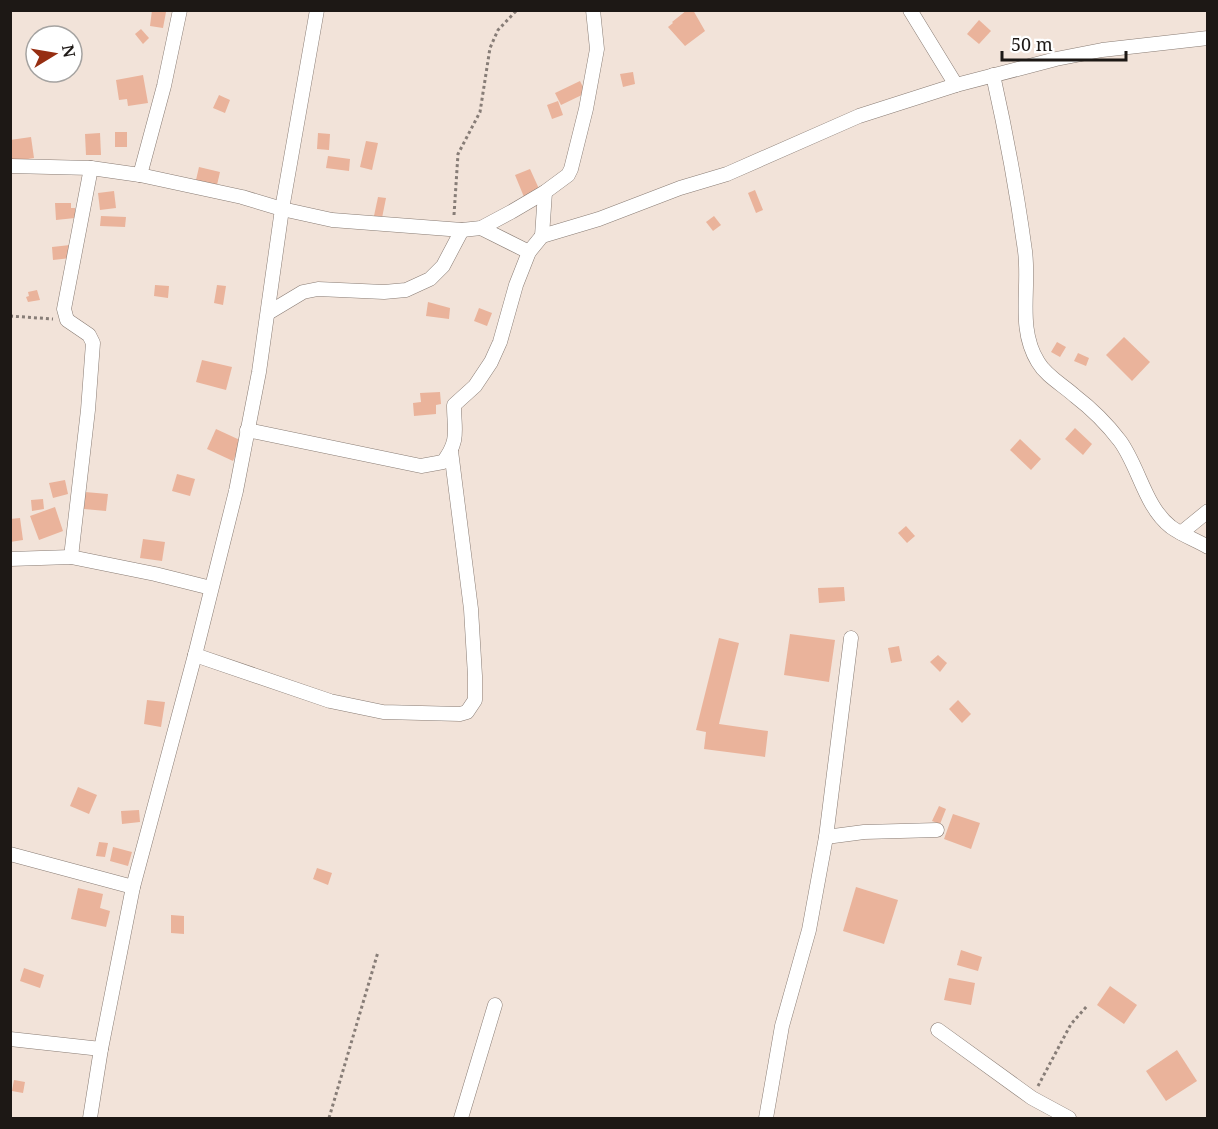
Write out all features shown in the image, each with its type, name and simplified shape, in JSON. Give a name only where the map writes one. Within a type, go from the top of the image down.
[{"type":"street","points":[[140,175],[164,86],[180,10]]},
{"type":"street","points":[[90,1119],[101,1049],[133,887],[236,491],[259,372],[282,209],[317,10]]},
{"type":"street","points":[[10,166],[91,168],[140,175],[242,196],[282,209],[332,220],[457,229],[481,228],[545,192],[568,175],[586,109],[597,49],[593,10]]},
{"type":"street","points":[[910,10],[956,85]]},
{"type":"street","points":[[247,430],[421,466],[443,462],[451,452],[456,436],[454,405],[475,386],[491,362],[500,342],[516,285],[529,252],[542,236],[599,219],[680,188],[727,174],[860,116],[956,85],[1056,59],[1102,50],[1208,38]]},
{"type":"street","points":[[993,75],[1004,125],[1025,253],[1025,312],[1031,351],[1040,366],[1099,417],[1121,443],[1161,516],[1170,526],[1208,547]]},
{"type":"street","points":[[71,557],[88,410],[93,343],[89,335],[67,320],[64,309],[91,168]]},
{"type":"street","points":[[542,236],[545,192]]},
{"type":"street","points":[[481,228],[529,252]]},
{"type":"street","points":[[268,314],[303,292],[318,289],[384,292],[406,290],[430,279],[443,266],[457,229]]},
{"type":"street","points":[[195,655],[340,703],[383,712],[460,714],[467,712],[475,700],[471,609],[451,452]]},
{"type":"street","points":[[1181,533],[1208,511]]},
{"type":"street","points":[[10,559],[71,557],[211,588]]},
{"type":"street","points":[[766,1119],[782,1026],[809,930],[826,837],[851,638]]},
{"type":"street","points":[[826,837],[864,832],[937,830]]},
{"type":"street","points":[[10,854],[133,887]]},
{"type":"street","points":[[461,1119],[495,1005]]},
{"type":"street","points":[[938,1030],[1032,1098],[1069,1119]]},
{"type":"street","points":[[10,1039],[101,1049]]},
{"type":"path","points":[[457,229],[458,154],[480,112],[490,48],[498,30],[517,10]]},
{"type":"path","points":[[10,316],[67,320]]},
{"type":"path","points":[[329,1119],[378,952]]},
{"type":"path","points":[[1032,1098],[1071,1024],[1087,1006]]},
{"type":"building","points":[[152,10],[166,12],[163,28],[150,26]]},
{"type":"building","points":[[687,10],[693,10],[705,31],[685,46],[668,27]]},
{"type":"building","points":[[979,20],[991,31],[979,44],[967,34]]},
{"type":"building","points":[[141,29],[149,38],[143,44],[135,34]]},
{"type":"building","points":[[633,72],[635,84],[623,87],[620,74]]},
{"type":"building","points":[[143,75],[148,103],[128,106],[127,99],[119,100],[116,80]]},
{"type":"building","points":[[580,81],[586,93],[561,105],[555,93]]},
{"type":"building","points":[[219,95],[230,100],[225,113],[213,108]]},
{"type":"building","points":[[558,101],[563,115],[552,119],[547,105]]},
{"type":"building","points":[[115,132],[127,132],[127,147],[115,147]]},
{"type":"building","points":[[100,133],[101,155],[86,155],[85,134]]},
{"type":"building","points":[[318,133],[330,134],[329,150],[317,149]]},
{"type":"building","points":[[31,137],[34,158],[10,162],[10,140]]},
{"type":"building","points":[[366,141],[378,143],[372,170],[360,167]]},
{"type":"building","points":[[328,156],[350,159],[349,171],[326,168]]},
{"type":"building","points":[[199,167],[220,172],[217,185],[196,180]]},
{"type":"building","points":[[530,169],[540,191],[524,197],[515,175]]},
{"type":"building","points":[[755,190],[763,210],[756,213],[748,193]]},
{"type":"building","points":[[114,191],[116,208],[100,210],[98,193]]},
{"type":"building","points":[[378,197],[386,198],[382,218],[374,216]]},
{"type":"building","points":[[55,203],[71,203],[71,208],[75,208],[75,218],[56,220]]},
{"type":"building","points":[[101,216],[126,217],[125,227],[100,226]]},
{"type":"building","points":[[714,216],[721,225],[713,231],[706,222]]},
{"type":"building","points":[[70,245],[71,258],[53,260],[52,247]]},
{"type":"building","points":[[155,285],[169,286],[168,298],[154,296]]},
{"type":"building","points":[[217,285],[226,286],[223,305],[214,303]]},
{"type":"building","points":[[37,290],[40,300],[28,302],[26,297],[29,296],[28,292]]},
{"type":"building","points":[[428,302],[450,308],[449,319],[426,316]]},
{"type":"building","points":[[479,308],[492,313],[487,326],[474,321]]},
{"type":"building","points":[[1124,337],[1150,362],[1132,381],[1106,355]]},
{"type":"building","points":[[1057,342],[1066,347],[1060,357],[1051,352]]},
{"type":"building","points":[[1078,353],[1089,358],[1086,366],[1074,361]]},
{"type":"building","points":[[202,360],[232,367],[226,390],[196,382]]},
{"type":"building","points":[[440,392],[441,404],[436,405],[436,414],[414,416],[413,403],[421,402],[420,393]]},
{"type":"building","points":[[1075,428],[1092,444],[1083,455],[1065,439]]},
{"type":"building","points":[[216,429],[242,441],[233,461],[207,449]]},
{"type":"building","points":[[1020,439],[1041,459],[1031,470],[1010,450]]},
{"type":"building","points":[[177,474],[195,479],[190,496],[172,491]]},
{"type":"building","points":[[65,480],[68,494],[53,498],[49,483]]},
{"type":"building","points":[[85,492],[108,494],[106,511],[84,509]]},
{"type":"building","points":[[43,499],[44,509],[32,511],[31,500]]},
{"type":"building","points":[[55,507],[63,531],[39,540],[30,516]]},
{"type":"building","points":[[20,518],[23,540],[10,542],[10,519]]},
{"type":"building","points":[[906,526],[915,536],[907,543],[898,533]]},
{"type":"building","points":[[143,539],[165,542],[162,561],[140,558]]},
{"type":"building","points":[[844,587],[845,601],[819,603],[818,588]]},
{"type":"building","points":[[790,634],[835,640],[829,682],[784,675]]},
{"type":"building","points":[[719,638],[739,643],[719,724],[768,731],[765,757],[704,749],[706,732],[696,730]]},
{"type":"building","points":[[899,646],[902,661],[891,663],[888,648]]},
{"type":"building","points":[[938,655],[947,663],[940,672],[930,662]]},
{"type":"building","points":[[147,700],[165,702],[161,727],[144,724]]},
{"type":"building","points":[[958,700],[971,714],[962,723],[949,709]]},
{"type":"building","points":[[78,787],[97,795],[89,814],[70,806]]},
{"type":"building","points":[[939,806],[946,809],[940,824],[932,821]]},
{"type":"building","points":[[139,810],[140,822],[122,824],[121,811]]},
{"type":"building","points":[[953,814],[980,823],[971,849],[944,839]]},
{"type":"building","points":[[99,842],[108,843],[105,857],[96,856]]},
{"type":"building","points":[[113,847],[132,852],[128,866],[110,861]]},
{"type":"building","points":[[317,868],[332,873],[328,885],[313,879]]},
{"type":"building","points":[[856,887],[898,900],[884,944],[843,931]]},
{"type":"building","points":[[78,888],[103,894],[100,908],[110,911],[106,927],[71,919]]},
{"type":"building","points":[[171,915],[184,916],[184,934],[171,933]]},
{"type":"building","points":[[961,950],[982,957],[978,971],[957,965]]},
{"type":"building","points":[[24,968],[44,975],[40,988],[20,981]]},
{"type":"building","points":[[949,978],[975,983],[971,1005],[944,1000]]},
{"type":"building","points":[[1110,986],[1137,1005],[1124,1024],[1097,1005]]},
{"type":"building","points":[[1177,1050],[1197,1081],[1166,1101],[1146,1071]]},
{"type":"building","points":[[14,1080],[25,1082],[23,1093],[12,1091]]}]
